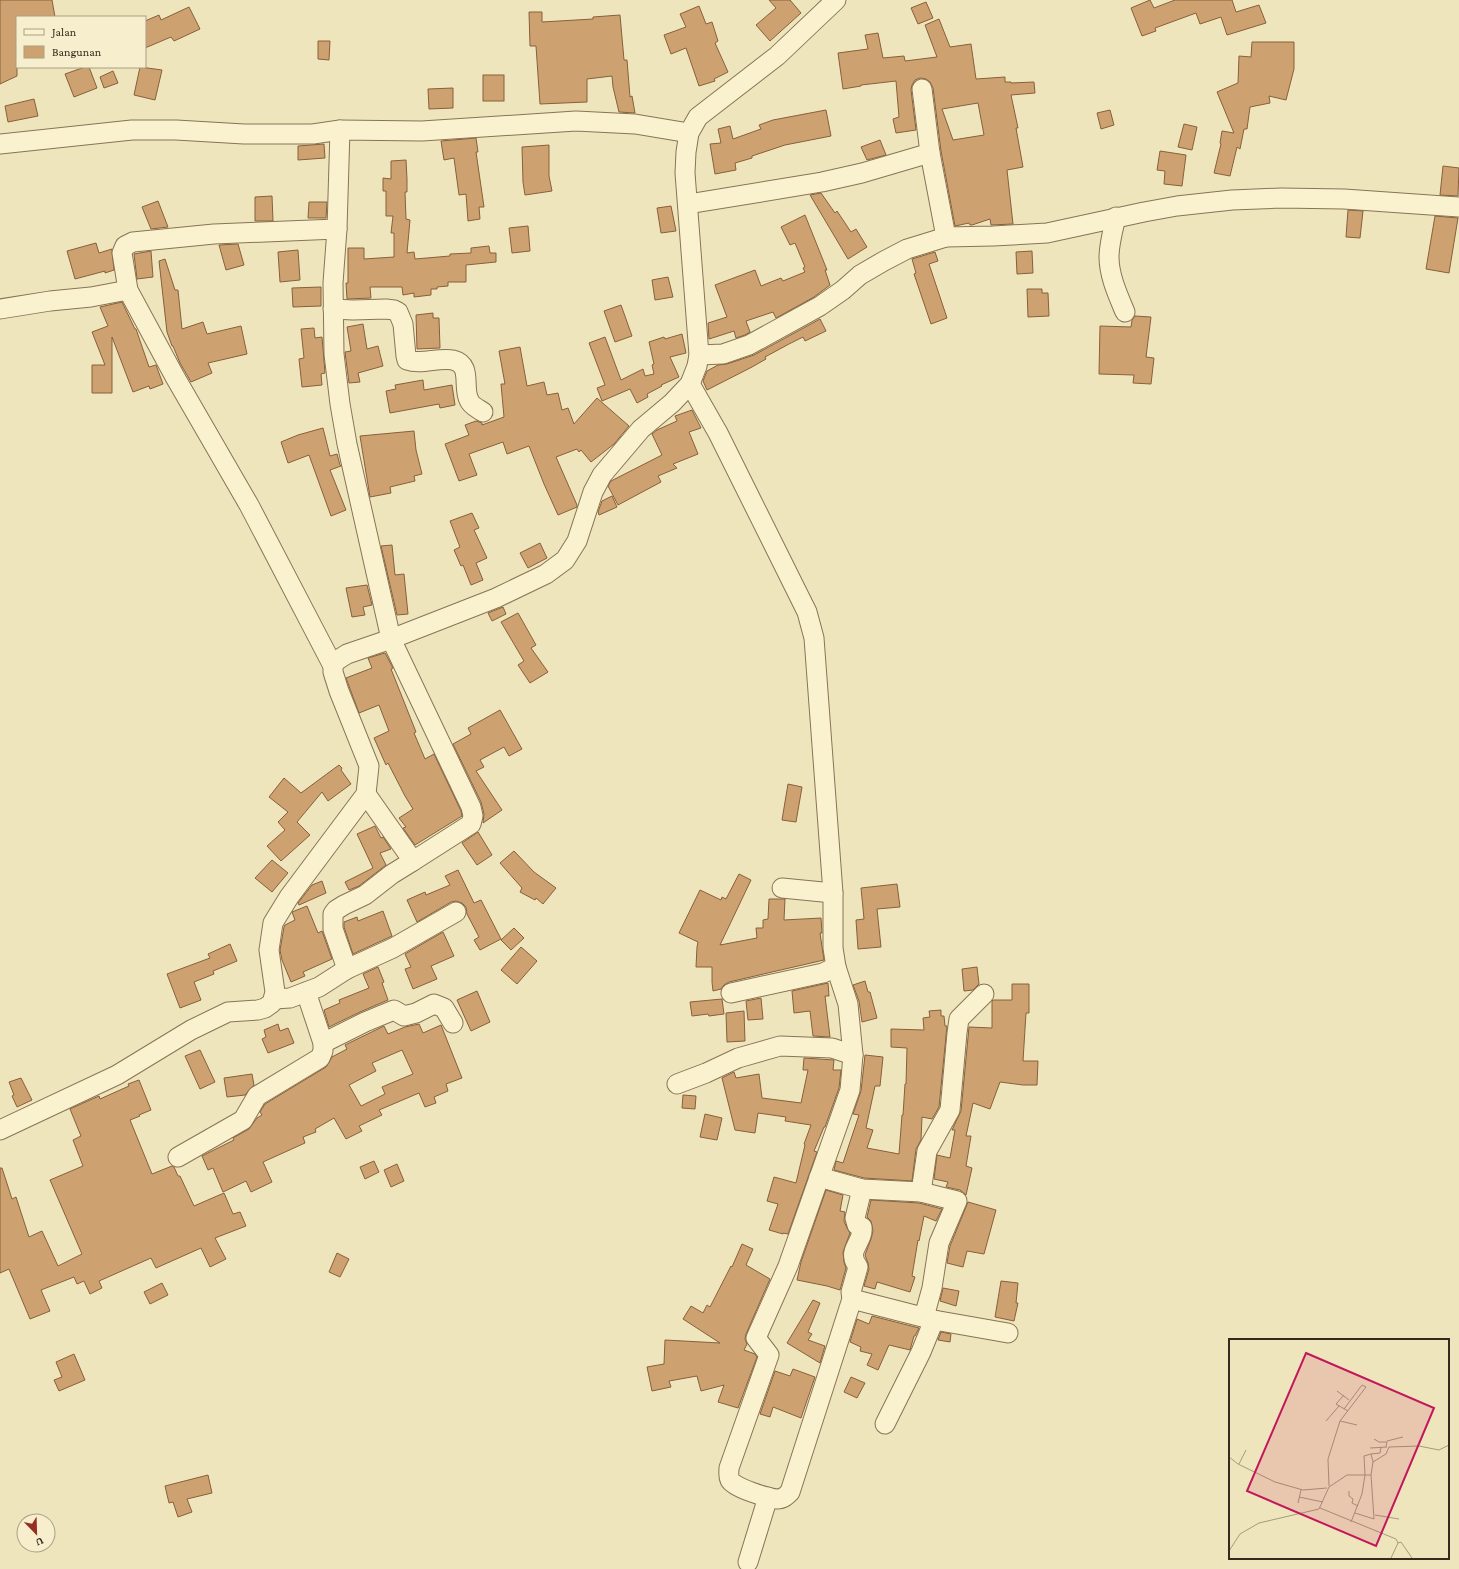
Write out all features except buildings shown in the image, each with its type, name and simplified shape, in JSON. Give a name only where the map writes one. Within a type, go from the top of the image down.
[{"type":"street","points":[[333,666],[336,661],[347,654],[391,639],[496,598],[546,574],[565,560],[577,540],[592,492],[602,475],[641,429],[672,403],[690,384],[697,366],[699,355],[688,204],[686,152],[688,133],[698,117],[777,56],[836,0]]},
{"type":"street","points":[[922,89],[930,153],[946,236]]},
{"type":"street","points":[[0,144],[132,130],[176,130],[244,134],[313,134],[340,130],[422,131],[576,121],[635,124],[688,133]]},
{"type":"street","points":[[340,130],[338,229],[333,283],[334,354],[340,404],[391,639],[471,807],[473,816],[471,824],[392,874],[365,895],[336,910],[333,914],[333,929],[347,969]]},
{"type":"street","points":[[688,204],[862,174],[930,153]]},
{"type":"street","points":[[699,355],[722,354],[749,345],[820,306],[860,276],[884,261],[907,249],[946,236],[1000,236],[1047,233],[1116,217],[1184,205],[1232,200],[1344,199],[1459,207]]},
{"type":"street","points":[[1116,217],[1111,239],[1109,258],[1112,276],[1125,312]]},
{"type":"street","points":[[0,1130],[117,1075],[191,1030],[228,1012],[265,1008],[272,1003],[275,992],[269,950],[273,923],[289,897],[366,794],[369,766],[339,691],[333,672],[333,666],[248,504],[175,377],[128,290],[122,254],[125,246],[133,242],[214,234],[338,229]]},
{"type":"street","points":[[0,309],[50,301],[91,297],[128,290]]},
{"type":"street","points":[[333,309],[386,309],[398,312],[403,324],[407,360],[412,362],[439,359],[454,360],[461,364],[465,370],[468,400],[483,412]]},
{"type":"street","points":[[690,384],[718,433],[807,612],[814,638],[833,893],[833,948],[836,967],[848,1004],[853,1055],[850,1090],[788,1266],[756,1338],[768,1355],[729,1468],[728,1474],[731,1481],[736,1486],[777,1499],[785,1497],[790,1492],[852,1299],[851,1292],[858,1267],[854,1261],[853,1254],[863,1232],[862,1227],[857,1225],[855,1218],[862,1188]]},
{"type":"street","points":[[366,794],[413,861]]},
{"type":"street","points":[[782,888],[833,893]]},
{"type":"street","points":[[274,999],[290,998],[319,987],[347,969],[393,948],[456,912]]},
{"type":"street","points":[[731,993],[823,973],[836,967]]},
{"type":"street","points":[[178,1157],[243,1120],[257,1096],[320,1058],[323,1051],[323,1043],[306,992]]},
{"type":"street","points":[[921,1192],[927,1151],[950,1110],[959,1019],[984,994]]},
{"type":"street","points":[[323,1043],[365,1022],[394,1010],[404,1016],[416,1014],[434,1004],[444,1008],[453,1023]]},
{"type":"street","points":[[677,1084],[706,1073],[738,1058],[780,1046],[832,1048],[853,1055]]},
{"type":"street","points":[[819,1178],[862,1188],[921,1192],[955,1200],[957,1202],[939,1243],[929,1318],[921,1352],[885,1424]]},
{"type":"street","points":[[852,1299],[929,1318],[1008,1333]]},
{"type":"street","points":[[748,1562],[768,1497]]}]
